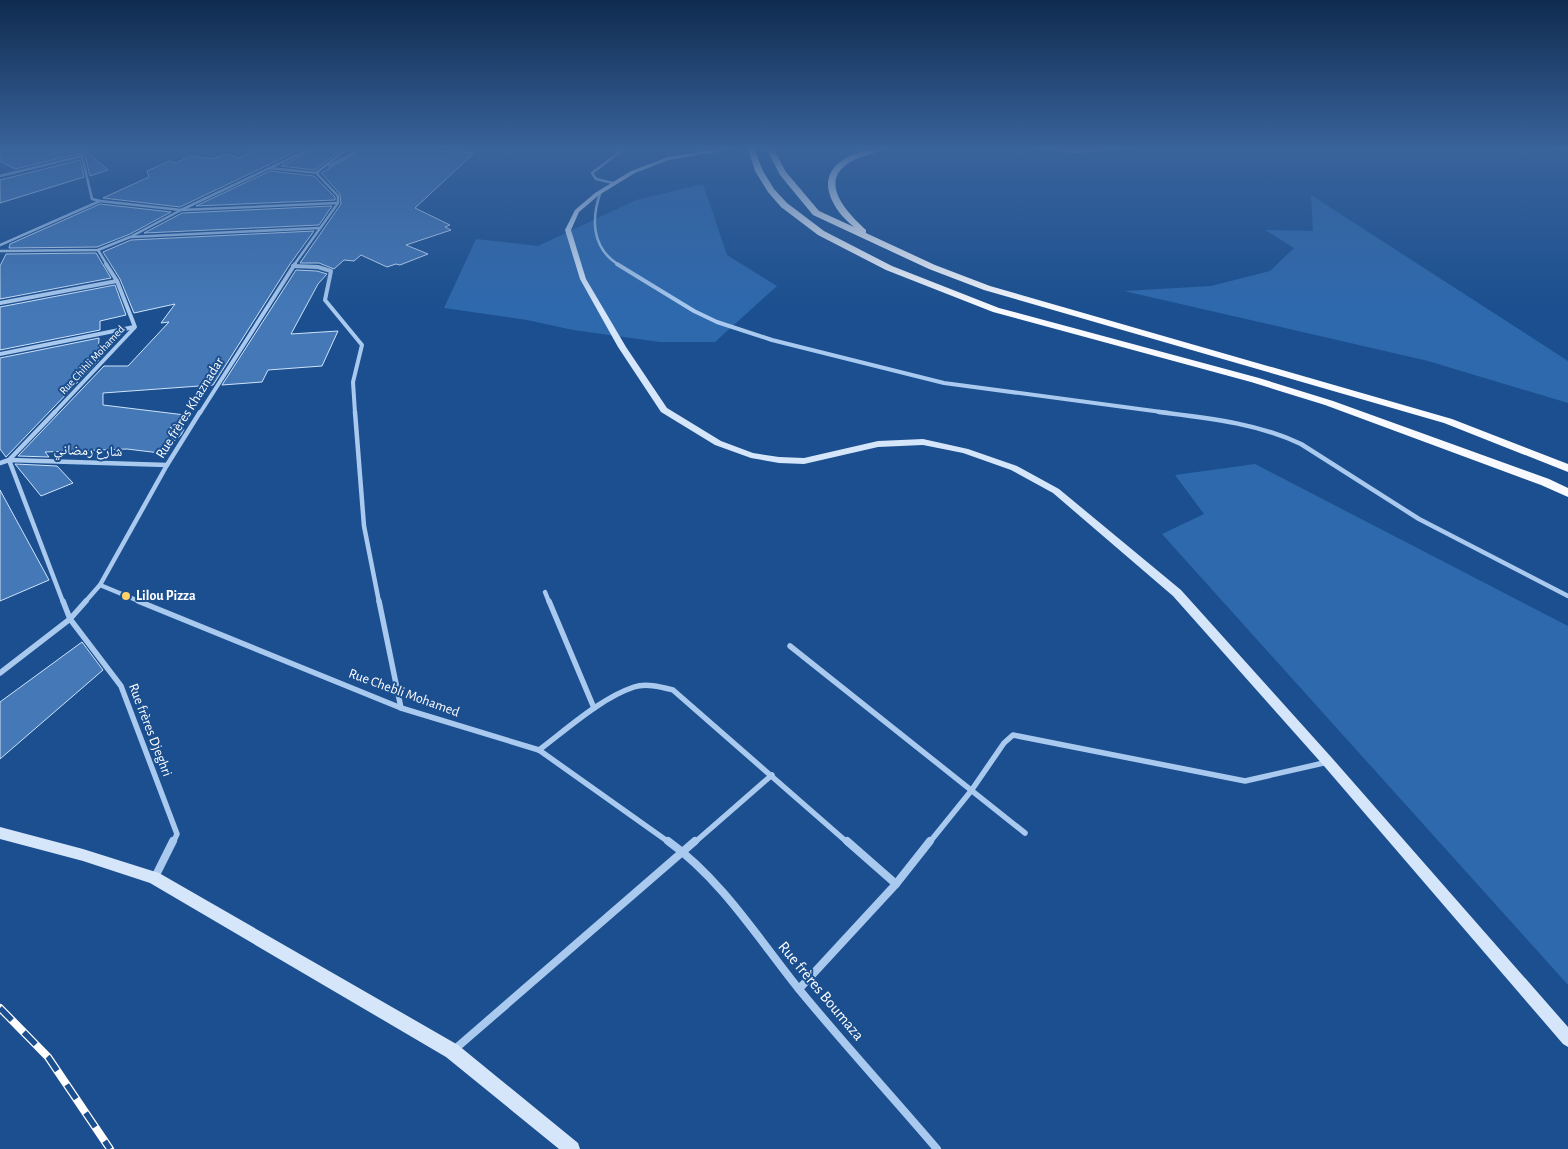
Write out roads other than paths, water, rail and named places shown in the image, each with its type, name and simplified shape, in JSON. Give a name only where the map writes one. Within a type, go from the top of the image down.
[{"type":"highway","points":[[781,202],[821,233],[854,251],[897,272],[996,310],[1255,380],[1329,403],[1545,482],[1568,493]]},
{"type":"highway","points":[[806,202],[816,213],[870,240],[987,288],[1448,422],[1568,468]]},
{"type":"highway","points":[[837,202],[839,207],[870,240]]},
{"type":"main road","points":[[588,202],[577,211],[568,230],[583,279],[622,346],[664,410],[718,443],[751,456],[804,461],[878,444],[923,442],[965,451],[1014,468],[1056,491],[1177,593],[1328,762],[1568,1039]]},
{"type":"main road","points":[[0,834],[83,855],[154,878],[452,1051],[572,1149]]},
{"type":"street","points":[[0,245],[99,202]]},
{"type":"street","points":[[106,202],[181,210],[338,203]]},
{"type":"street","points":[[0,251],[98,250],[130,237],[199,202]]},
{"type":"street","points":[[597,202],[594,224],[598,242],[606,253],[616,263],[651,282],[694,311],[717,322],[772,340],[944,383],[1169,413],[1260,428],[1301,444],[1419,519],[1568,596]]},
{"type":"street","name":"Rue frères Khaznadar","points":[[0,673],[70,619],[100,586],[167,465],[294,266],[338,203]]},
{"type":"street","points":[[130,237],[320,228]]},
{"type":"street","name":"Rue Chihli Mohamed","points":[[0,463],[9,460],[135,327],[118,281],[98,250]]},
{"type":"street","points":[[294,266],[318,267],[331,270],[324,300],[337,319],[349,329],[362,345],[353,382],[364,526],[401,708]]},
{"type":"street","points":[[0,303],[118,281]]},
{"type":"street","points":[[0,354],[135,327]]},
{"type":"street","name":"شارع رمضاني","points":[[9,460],[167,465]]},
{"type":"street","name":"Rue frères Djeghri","points":[[9,460],[70,619],[121,686],[177,834],[154,878]]},
{"type":"street","name":"Rue Chebli Mohamed","points":[[100,586],[401,708],[539,750],[683,852]]},
{"type":"street","points":[[545,592],[594,708]]},
{"type":"street","points":[[790,646],[1025,833]]},
{"type":"street","points":[[539,750],[594,708],[636,687],[654,686],[673,690],[896,884]]},
{"type":"street","points":[[800,989],[896,884],[972,790],[1004,743],[1013,735],[1245,781],[1328,762]]},
{"type":"street","points":[[452,1051],[772,775]]},
{"type":"street","name":"Rue frères Boumaza","points":[[683,852],[728,899],[800,989],[937,1149]]},
{"type":"railway","points":[[0,1008],[48,1057],[110,1149]]},
{"type":"place","name":"Lilou Pizza","points":[[126,596]]}]
